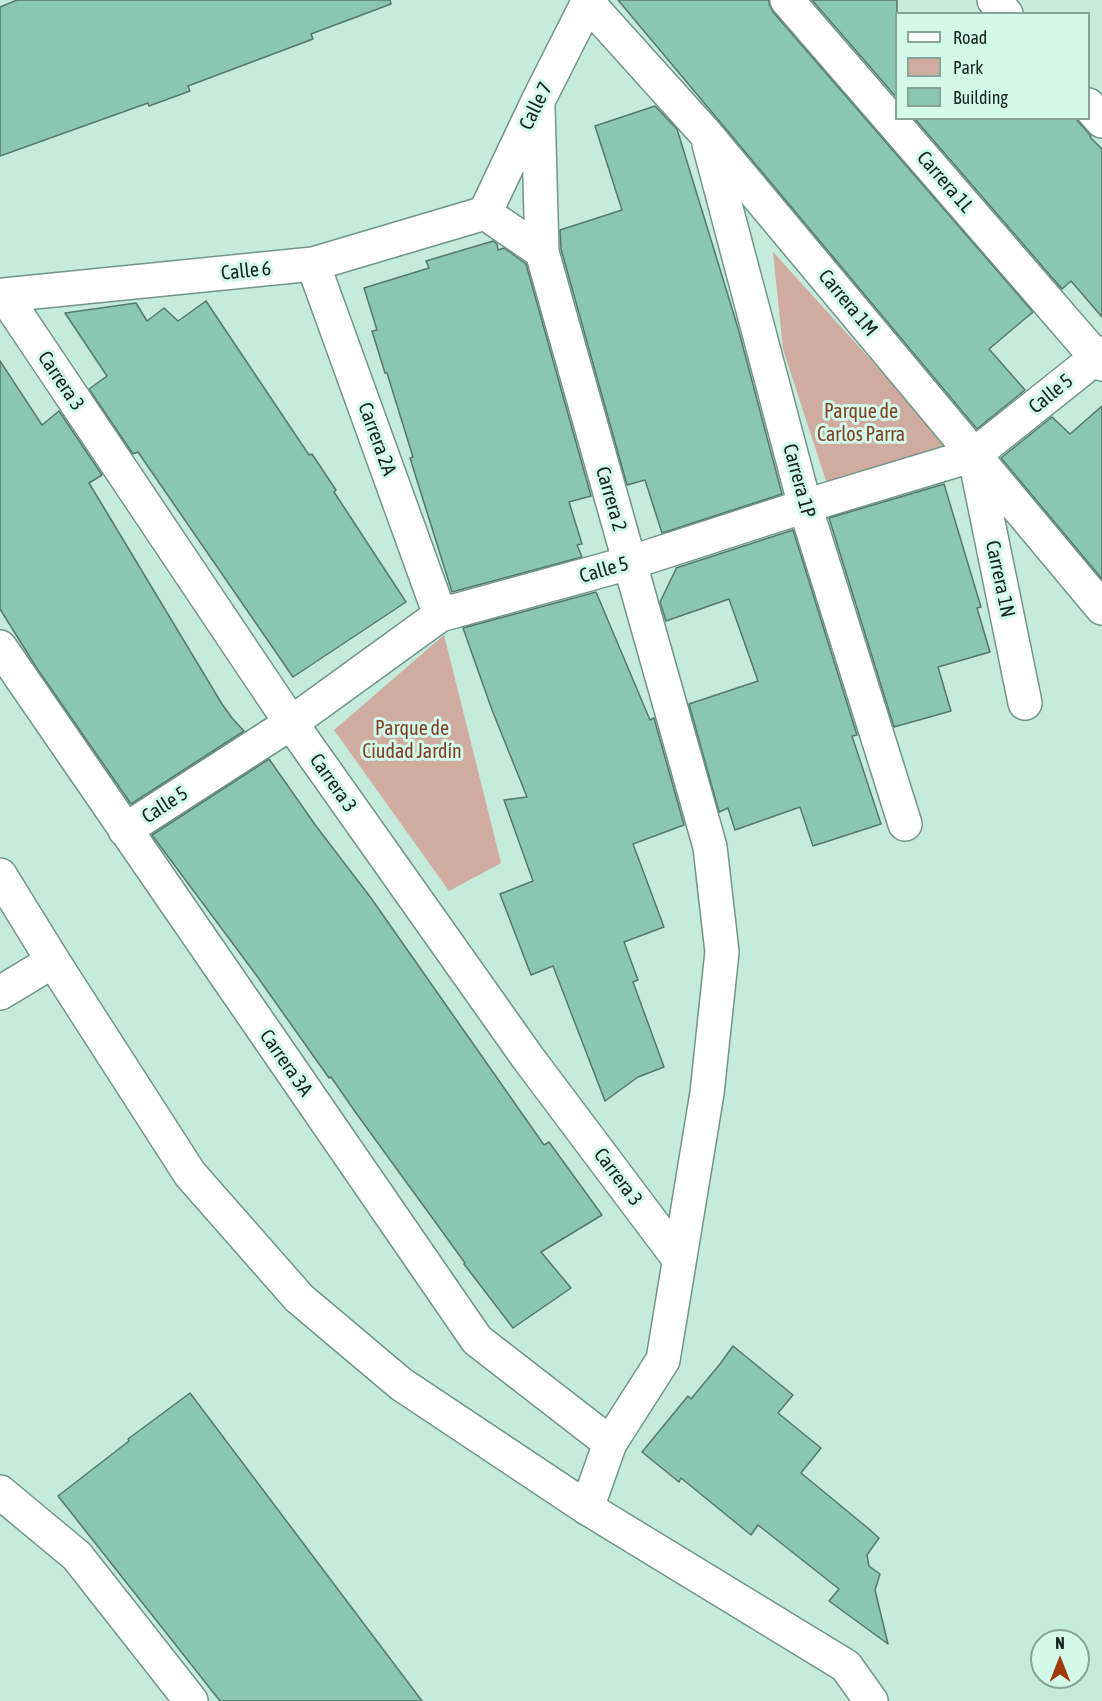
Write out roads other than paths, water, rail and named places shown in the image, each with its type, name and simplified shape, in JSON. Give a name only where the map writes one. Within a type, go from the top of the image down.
[{"type":"street","name":"Carrera 1L","points":[[787,0],[1100,358]]},
{"type":"street","points":[[994,0],[1004,12]]},
{"type":"street","name":"Calle 7","points":[[485,213],[538,101],[589,2]]},
{"type":"street","name":"Carrera 1M","points":[[589,2],[706,134],[1102,608]]},
{"type":"street","name":"Carrera 2","points":[[538,101],[542,252],[710,847],[722,952],[707,1093],[663,1360],[610,1443],[587,1508]]},
{"type":"street","points":[[1090,106],[1102,120]]},
{"type":"street","name":"Carrera 1P","points":[[706,134],[805,506],[905,824]]},
{"type":"street","points":[[485,213],[542,252]]},
{"type":"street","name":"Calle 6","points":[[2,296],[313,264],[485,213]]},
{"type":"street","name":"Carrera 2A","points":[[313,264],[440,615]]},
{"type":"street","name":"Carrera 3","points":[[2,296],[291,723],[528,1058],[679,1259]]},
{"type":"street","name":"Calle 5","points":[[125,831],[291,723],[440,615],[629,563],[805,506],[974,455],[1100,358]]},
{"type":"street","name":"Carrera 1N","points":[[974,455],[1025,703]]},
{"type":"street","name":"Carrera 3A","points":[[0,647],[477,1340],[610,1443]]},
{"type":"street","points":[[0,875],[190,1174],[300,1298],[401,1384],[587,1508],[846,1666],[871,1701]]},
{"type":"street","points":[[0,993],[53,961]]},
{"type":"street","points":[[0,1492],[77,1556],[191,1701]]},
{"type":"park label","name":"Parque de Carlos Parra","points":[[861,424]]},
{"type":"park label","name":"Parque de Ciudad Jardín","points":[[412,740]]}]
